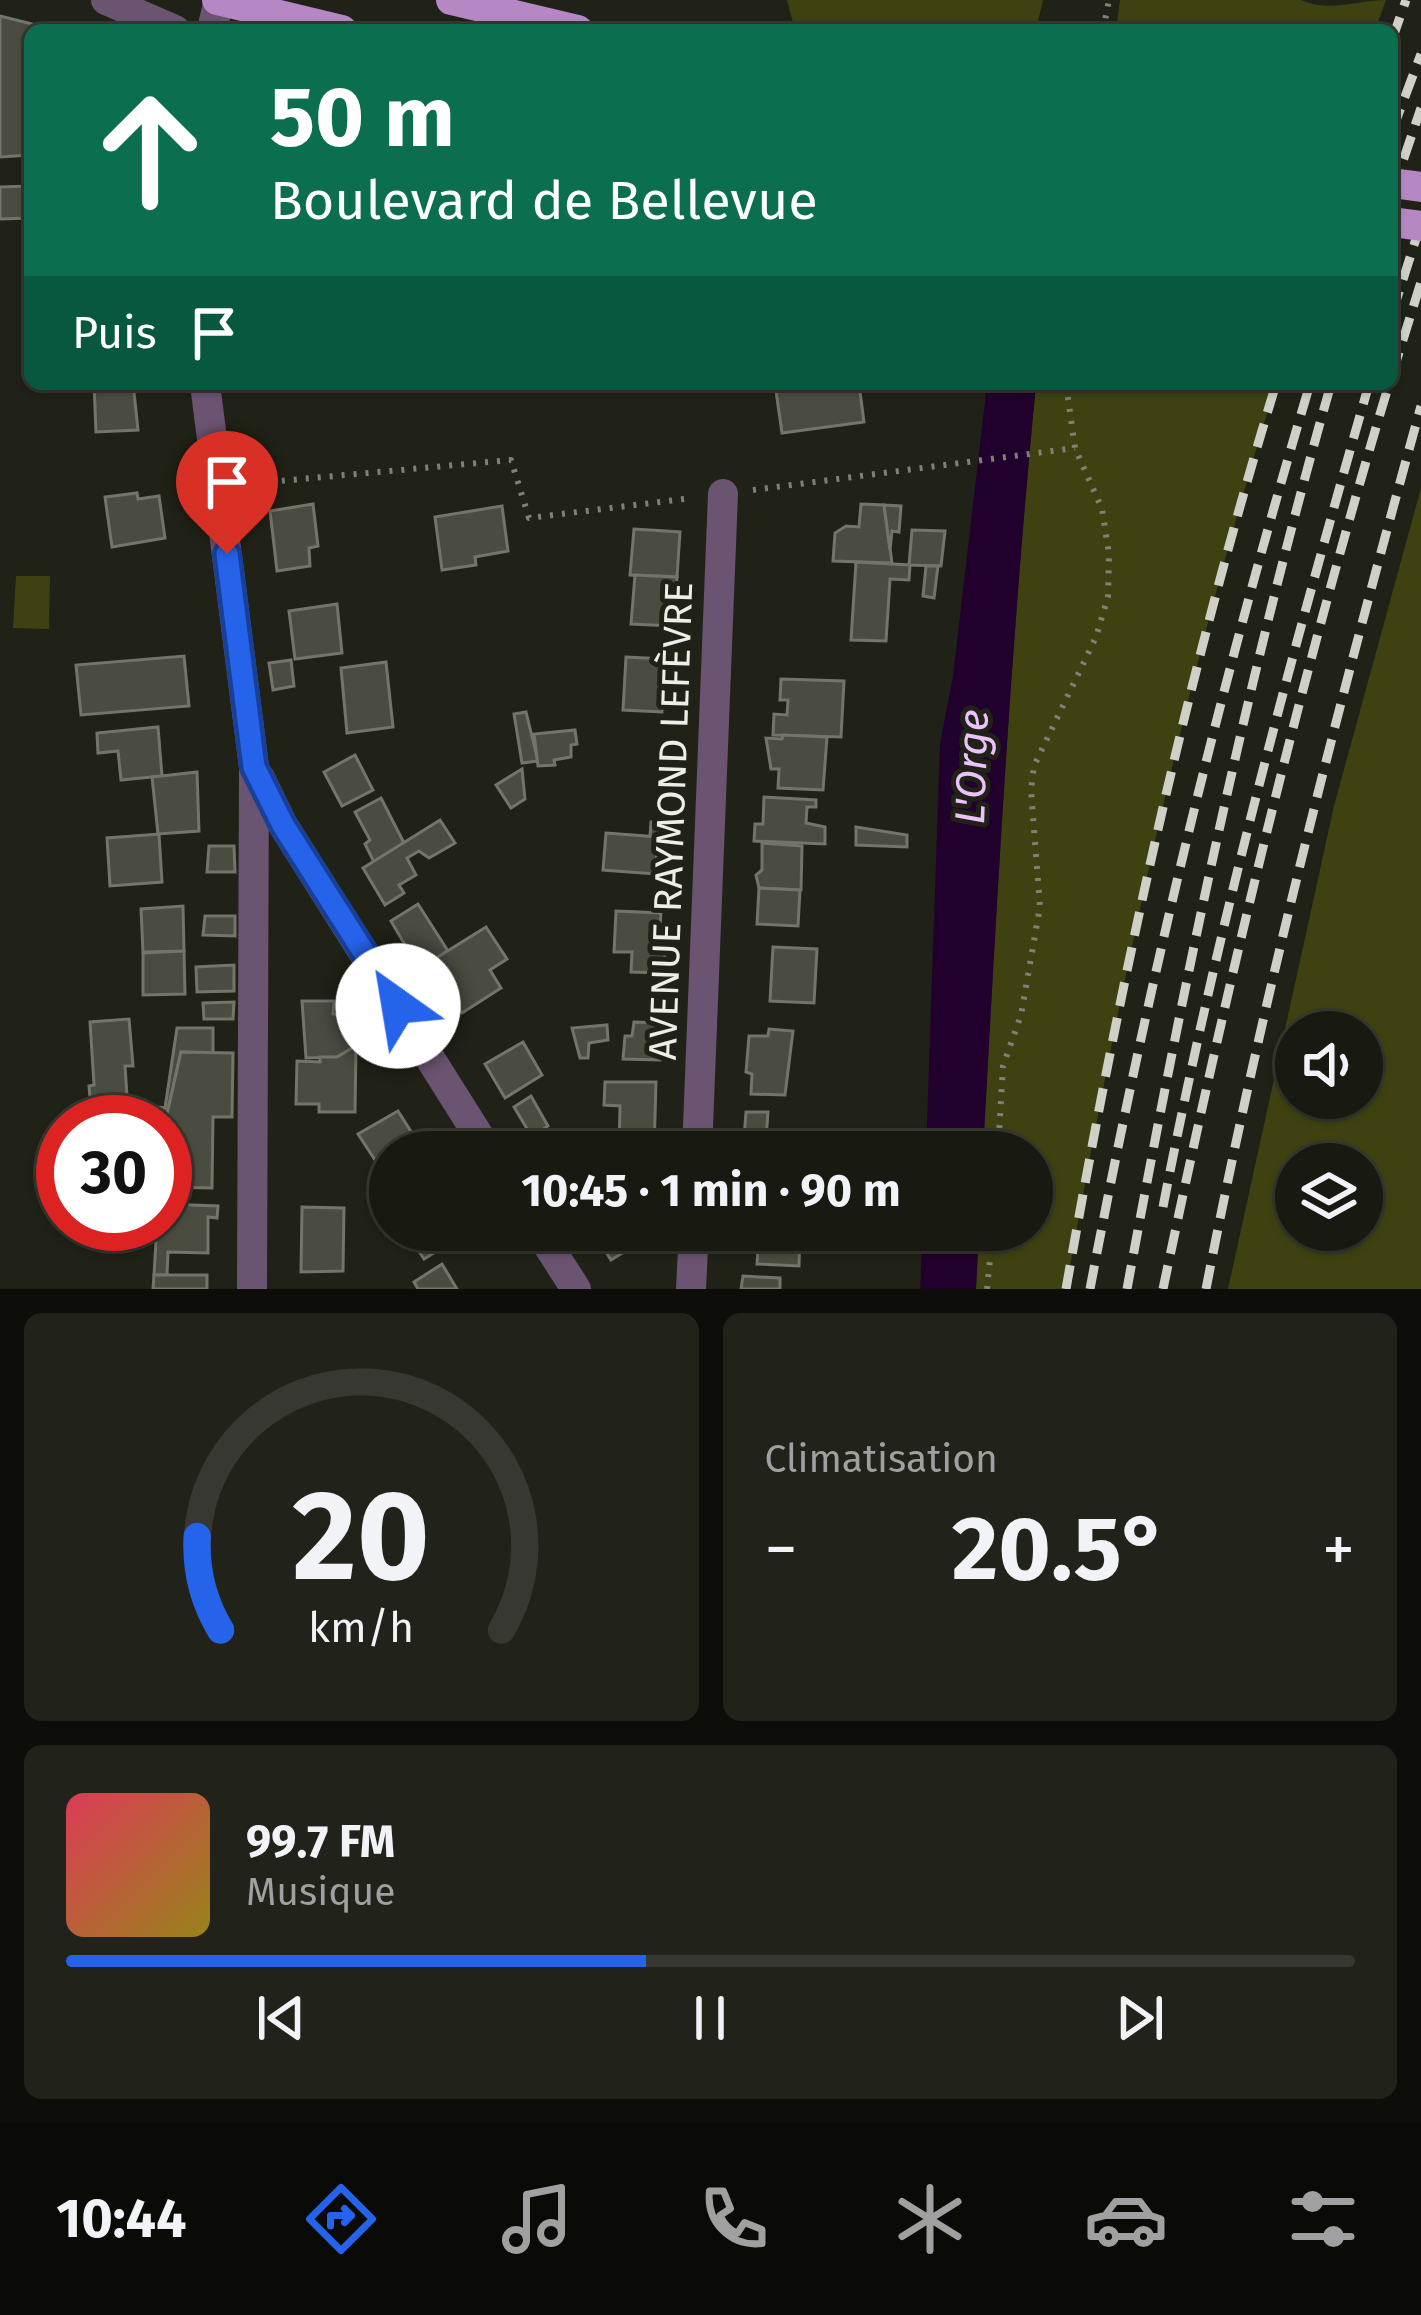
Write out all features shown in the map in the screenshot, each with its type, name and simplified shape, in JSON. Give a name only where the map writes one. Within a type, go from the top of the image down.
[{"type":"main road","points":[[218,0],[317,24]]},
{"type":"main road","points":[[451,0],[553,24]]},
{"type":"street","points":[[106,0],[161,24]]},
{"type":"street","points":[[206,390],[254,767],[252,1289]]},
{"type":"street","name":"AVENUE RAYMOND LEFÈVRE","points":[[698,1131],[723,494]]},
{"type":"street","points":[[254,767],[283,825],[476,1131]]},
{"type":"street","points":[[552,1251],[576,1289]]},
{"type":"street","points":[[691,1289],[693,1251]]},
{"type":"path","points":[[999,1131],[1003,1066],[1021,1015],[1040,907],[1031,790],[1034,766],[1096,637],[1108,597],[1109,554],[1102,509],[1075,448],[1067,390]]},
{"type":"path","points":[[965,461],[1075,448]]},
{"type":"path","points":[[219,487],[511,460],[529,518]]},
{"type":"path","points":[[987,1289],[991,1251]]},
{"type":"green space","points":[[787,0],[1043,0],[1037,24],[793,24]]},
{"type":"green space","points":[[1120,0],[1301,0],[1333,6],[1386,0],[1377,24],[1117,24]]},
{"type":"green space","points":[[1036,390],[1274,390],[1183,720],[1109,1060],[1066,1289],[976,1289],[978,1251],[1053,1251],[1053,1131],[984,1131],[999,864]]},
{"type":"green space","points":[[1421,488],[1421,1289],[1228,1289],[1275,1075],[1275,1119],[1383,1119],[1383,1011],[1289,1011],[1334,806]]},
{"type":"green space","points":[[16,576],[50,576],[49,629],[13,628]]},
{"type":"water","name":"L'Orge","points":[[986,390],[1036,390],[1012,672],[984,1131],[927,1131],[940,744],[953,676]]},
{"type":"water","points":[[922,1251],[978,1251],[976,1289],[920,1289]]},
{"type":"building","points":[[0,16],[32,24],[24,24],[24,155],[0,157]]},
{"type":"building","points":[[24,186],[24,218],[0,219],[0,187]]},
{"type":"building","points":[[94,390],[143,390],[134,392],[138,430],[96,432]]},
{"type":"building","points":[[776,390],[860,390],[864,422],[782,433]]},
{"type":"building","points":[[137,493],[138,499],[159,496],[165,538],[112,547],[105,497]]},
{"type":"building","points":[[313,504],[318,546],[309,548],[310,566],[277,571],[270,511]]},
{"type":"building","points":[[861,504],[884,505],[892,563],[833,561],[835,533],[846,526],[859,527]]},
{"type":"building","points":[[884,505],[901,506],[899,532],[892,531],[890,550]]},
{"type":"building","points":[[502,506],[508,551],[475,557],[476,565],[442,570],[435,517]]},
{"type":"building","points":[[634,529],[680,532],[677,577],[630,575]]},
{"type":"building","points":[[912,530],[945,531],[941,566],[909,565]]},
{"type":"building","points":[[856,562],[910,565],[909,580],[890,579],[886,641],[851,640]]},
{"type":"building","points":[[926,566],[938,566],[934,598],[923,596]]},
{"type":"building","points":[[635,575],[677,577],[673,626],[631,624]]},
{"type":"building","points":[[337,604],[342,653],[295,659],[289,611]]},
{"type":"building","points":[[184,656],[189,706],[81,715],[76,665]]},
{"type":"building","points":[[626,657],[665,659],[662,712],[623,710]]},
{"type":"building","points":[[291,660],[294,686],[273,690],[269,663]]},
{"type":"building","points":[[386,662],[393,727],[347,733],[341,668]]},
{"type":"building","points":[[781,679],[844,681],[841,737],[773,735],[774,714],[787,715],[788,700],[780,700]]},
{"type":"building","points":[[526,712],[538,761],[522,763],[514,714]]},
{"type":"building","points":[[158,727],[162,776],[121,780],[118,751],[98,753],[97,733]]},
{"type":"building","points":[[575,730],[577,744],[571,745],[571,757],[538,766],[534,734]]},
{"type":"building","points":[[783,735],[827,737],[823,790],[778,788],[779,769],[771,769],[766,738],[782,739]]},
{"type":"building","points":[[355,755],[373,790],[342,806],[324,772]]},
{"type":"building","points":[[522,769],[525,799],[511,808],[496,785]]},
{"type":"building","points":[[197,772],[199,831],[158,834],[152,777]]},
{"type":"building","points":[[764,797],[816,800],[816,807],[807,807],[806,823],[825,827],[825,844],[754,841],[755,824],[763,824]]},
{"type":"building","points":[[381,798],[404,843],[374,862],[365,844],[370,840],[355,812]]},
{"type":"building","points":[[440,820],[455,843],[429,858],[419,851],[407,858],[416,875],[399,885],[404,893],[385,905],[363,868]]},
{"type":"building","points":[[651,822],[678,823],[678,838],[650,836]]},
{"type":"building","points":[[856,827],[907,835],[907,847],[856,845]]},
{"type":"building","points":[[606,833],[658,837],[655,874],[603,870]]},
{"type":"building","points":[[159,834],[162,882],[110,886],[107,838]]},
{"type":"building","points":[[762,843],[802,846],[801,890],[759,888],[756,875],[762,870]]},
{"type":"building","points":[[209,846],[234,846],[235,872],[207,872]]},
{"type":"building","points":[[759,888],[800,890],[798,926],[757,924]]},
{"type":"building","points":[[418,904],[448,951],[419,969],[391,921]]},
{"type":"building","points":[[183,906],[184,951],[143,952],[141,909]]},
{"type":"building","points":[[616,911],[661,913],[658,951],[665,951],[664,973],[631,972],[632,952],[614,952]]},
{"type":"building","points":[[205,916],[235,916],[235,936],[203,935]]},
{"type":"building","points":[[486,927],[507,959],[490,970],[501,988],[462,1013],[450,995],[445,998],[425,965]]},
{"type":"building","points":[[773,947],[817,949],[814,1003],[770,1001]]},
{"type":"building","points":[[184,951],[185,994],[143,995],[143,953]]},
{"type":"building","points":[[234,965],[234,991],[197,992],[196,967]]},
{"type":"building","points":[[302,1001],[334,1001],[333,1014],[342,1014],[343,1020],[351,1014],[365,1040],[337,1057],[306,1058]]},
{"type":"building","points":[[234,1002],[233,1019],[204,1019],[203,1003]]},
{"type":"building","points":[[129,1019],[133,1066],[125,1066],[127,1095],[90,1095],[89,1086],[94,1085],[90,1022]]},
{"type":"building","points":[[634,1022],[663,1023],[660,1060],[623,1059],[625,1036],[632,1036]]},
{"type":"building","points":[[607,1025],[608,1040],[589,1043],[588,1058],[580,1058],[572,1028]]},
{"type":"building","points":[[177,1028],[213,1028],[213,1053],[181,1052],[171,1095],[167,1095]]},
{"type":"building","points":[[769,1029],[793,1031],[785,1095],[751,1094],[752,1074],[746,1072],[749,1036],[768,1036]]},
{"type":"building","points":[[523,1042],[542,1075],[505,1098],[485,1064]]},
{"type":"building","points":[[356,1046],[355,1112],[319,1112],[319,1104],[296,1104],[297,1061],[320,1062],[320,1057],[337,1057]]},
{"type":"building","points":[[181,1052],[233,1053],[232,1117],[213,1117],[212,1188],[192,1188],[192,1095],[171,1095]]},
{"type":"building","points":[[605,1082],[656,1082],[655,1131],[619,1131],[620,1106],[604,1105]]},
{"type":"building","points":[[531,1096],[548,1126],[528,1131],[514,1107]]},
{"type":"building","points":[[398,1111],[411,1131],[369,1131],[369,1151],[358,1134]]},
{"type":"building","points":[[746,1112],[768,1112],[767,1131],[745,1131]]},
{"type":"building","points":[[192,1205],[218,1206],[217,1218],[208,1217],[208,1253],[168,1252],[167,1275],[154,1275],[155,1251],[192,1251]]},
{"type":"building","points":[[302,1207],[344,1208],[343,1271],[301,1272]]},
{"type":"building","points":[[605,1251],[626,1251],[611,1260]]},
{"type":"building","points":[[758,1251],[799,1251],[799,1266],[757,1264]]},
{"type":"building","points":[[442,1264],[457,1289],[418,1289],[414,1282]]},
{"type":"building","points":[[154,1275],[207,1275],[207,1289],[153,1289]]},
{"type":"building","points":[[743,1276],[780,1278],[780,1289],[741,1289]]},
{"type":"railway","points":[[1398,24],[1406,0]]},
{"type":"railway","points":[[1398,115],[1421,54]]},
{"type":"railway","points":[[1398,175],[1421,108]]},
{"type":"railway","points":[[1398,295],[1421,223]]},
{"type":"railway","points":[[1398,356],[1421,282]]},
{"type":"railway","points":[[1066,1289],[1157,833],[1212,608],[1274,390]]},
{"type":"railway","points":[[1090,1289],[1188,834],[1308,390]]},
{"type":"railway","points":[[1127,1289],[1218,834],[1329,390]]},
{"type":"railway","points":[[1163,1207],[1257,793],[1367,390]]},
{"type":"railway","points":[[1163,1289],[1266,834],[1387,390]]},
{"type":"railway","points":[[1206,1289],[1305,846],[1421,406]]},
{"type":"route","points":[[227,554],[254,767],[283,825],[398,1006]]}]
